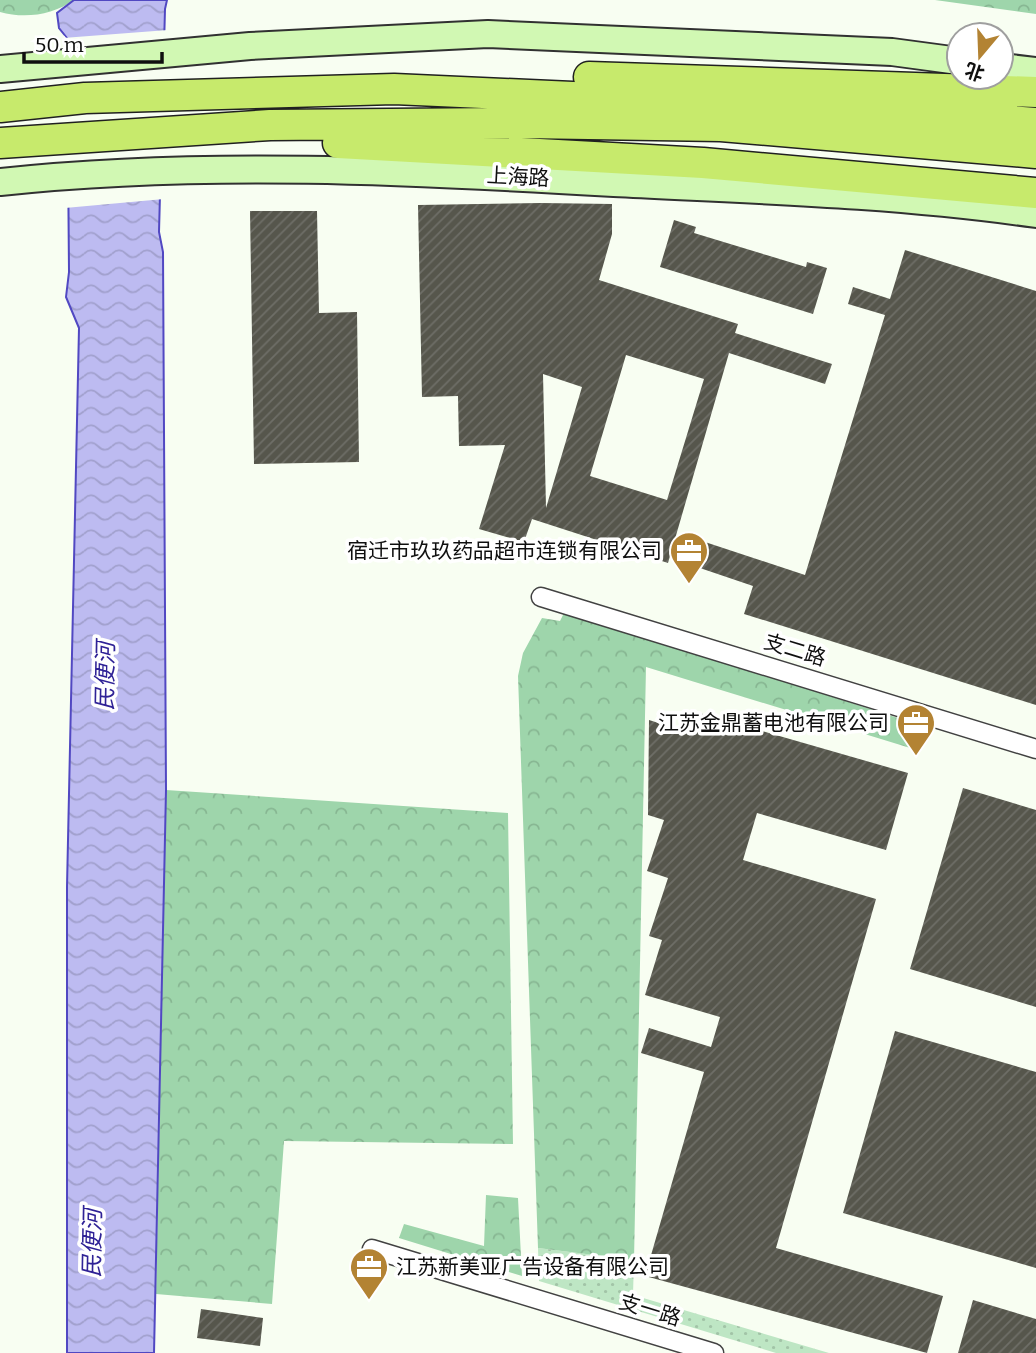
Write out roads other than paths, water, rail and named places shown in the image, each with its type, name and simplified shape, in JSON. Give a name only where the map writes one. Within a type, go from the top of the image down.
[{"type":"highway","points":[[394,89],[503,75],[1036,92]]},
{"type":"highway","points":[[0,107],[85,98],[394,89],[882,111],[1036,124]]},
{"type":"highway","name":"上海路","points":[[0,143],[131,134],[271,145],[720,126],[1036,153]]},
{"type":"highway","points":[[271,145],[703,163],[1036,193]]},
{"type":"main road","points":[[0,69],[250,46],[488,34],[892,52],[945,59]]},
{"type":"main road","points":[[1015,69],[1036,71]]},
{"type":"main road","name":"上海路","points":[[0,182],[53,177],[271,145],[428,173],[928,200],[1036,214]]},
{"type":"street","name":"支二路","points":[[541,597],[1036,748]]},
{"type":"street","name":"支一路","points":[[372,1248],[714,1353]]},
{"type":"water","name":"民便河","points":[[74,0],[167,0],[159,232],[163,252],[166,790],[154,1353],[67,1353],[67,887],[79,328],[66,297],[69,272],[67,38],[59,28],[57,13]]},
{"type":"place","name":"宿迁市玖玖药品超市连锁有限公司","points":[[689,585]]},
{"type":"place","name":"江苏金鼎蓄电池有限公司","points":[[916,757]]},
{"type":"place","name":"江苏新美亚广告设备有限公司","points":[[369,1301]]}]
